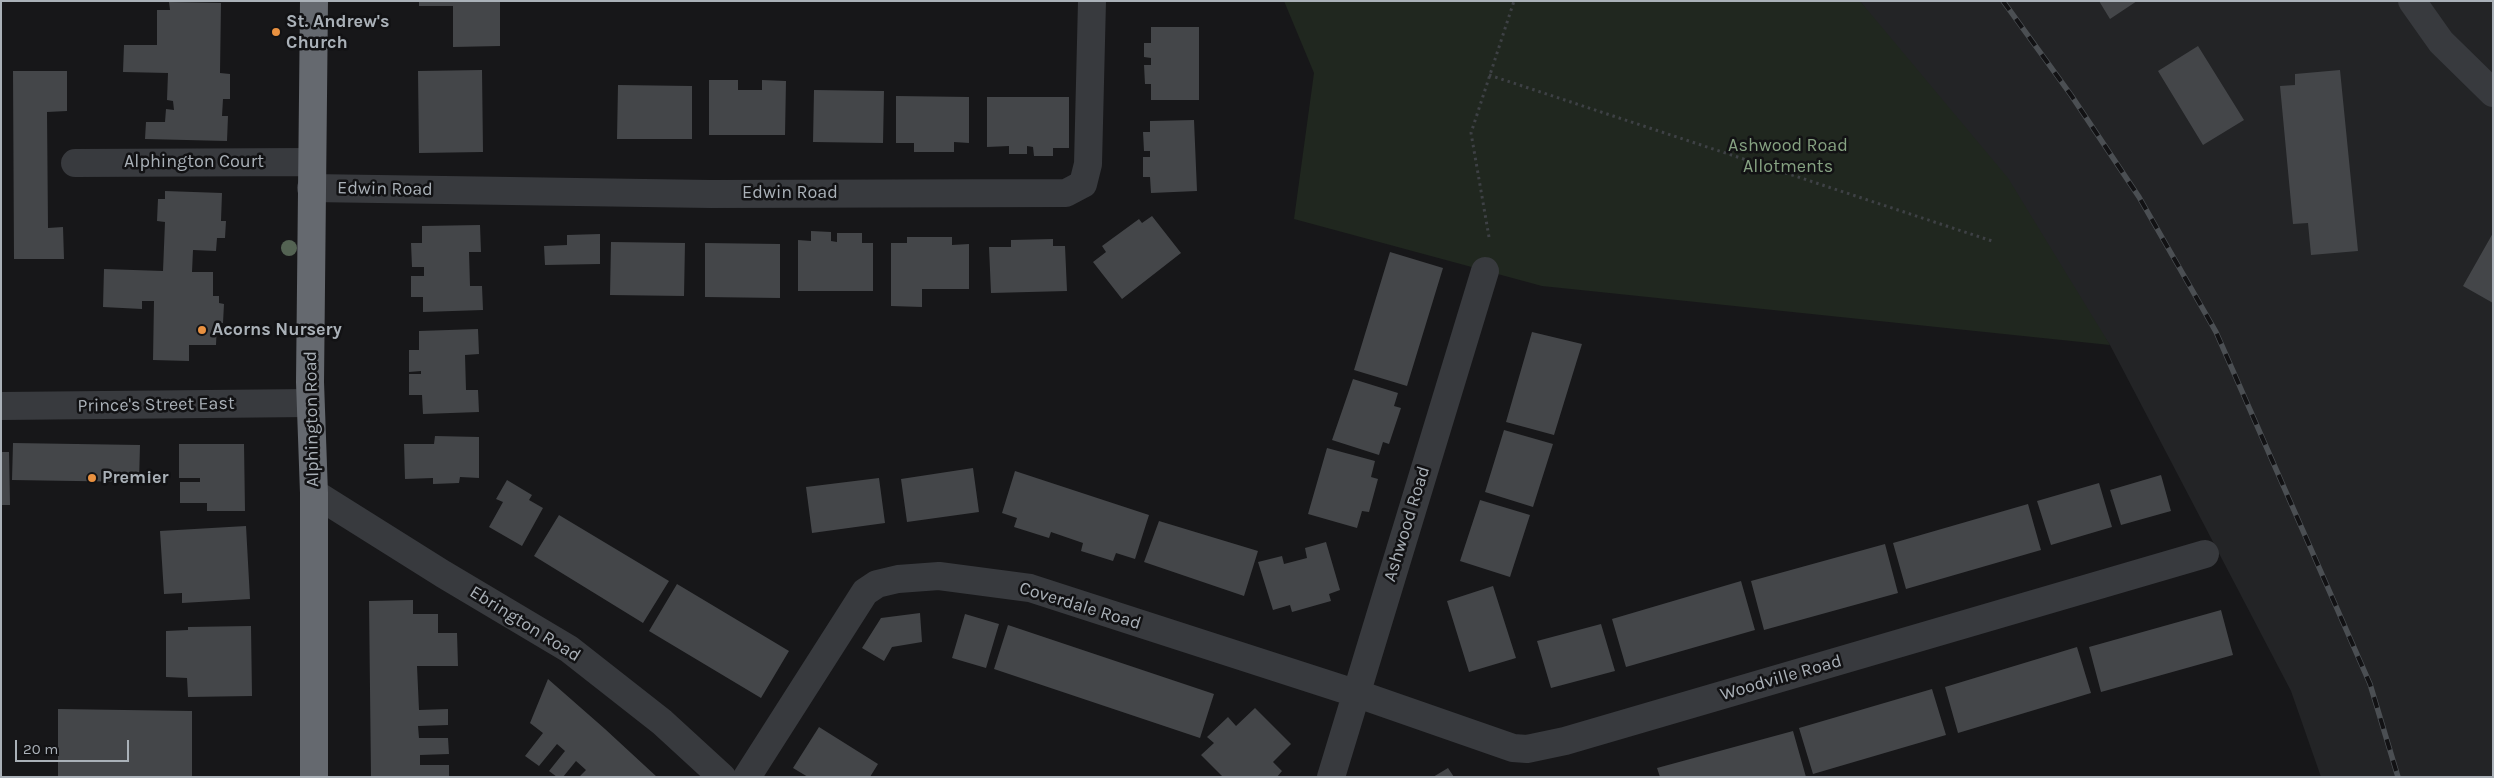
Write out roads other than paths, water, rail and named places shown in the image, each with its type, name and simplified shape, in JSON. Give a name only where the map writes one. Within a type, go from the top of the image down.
[{"type":"highway","name":"Alphington Road","points":[[314,1],[310,403],[314,493],[314,777]]},
{"type":"street","name":"Edwin Road","points":[[312,175],[711,194],[1066,193],[1083,184],[1088,164],[1092,1]]},
{"type":"street","points":[[2412,1],[2441,42],[2493,93]]},
{"type":"street","name":"Alphington Court","points":[[75,163],[312,175]]},
{"type":"street","name":"Ashwood Road","points":[[1331,777],[1358,694],[1384,600],[1485,271]]},
{"type":"street","name":"Prince's Street East","points":[[1,406],[310,403]]},
{"type":"street","name":"Ebrington Road","points":[[314,493],[443,574],[570,649],[662,722],[722,777]]},
{"type":"street","name":"Woodville Road","points":[[1358,694],[1513,748],[1527,749],[1565,741],[2205,554]]},
{"type":"street","name":"Coverdale Road","points":[[747,777],[865,592],[877,584],[898,579],[939,576],[1030,588],[1358,694]]},
{"type":"railway","points":[[2003,1],[2071,95],[2139,197],[2216,332],[2370,684],[2398,777]]},
{"type":"place","name":"St. Andrew's Church","points":[[276,32]]},
{"type":"place","name":"Acorns Nursery","points":[[202,330]]},
{"type":"place","name":"Premier","points":[[92,478]]},
{"type":"park label","name":"Ashwood Road Allotments","points":[[1788,156]]}]
